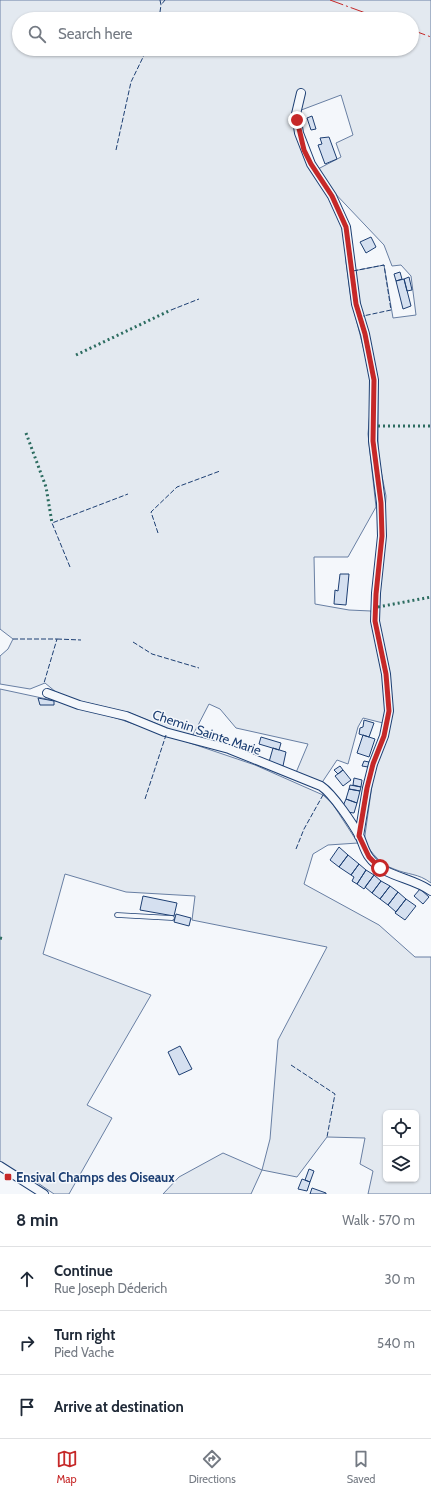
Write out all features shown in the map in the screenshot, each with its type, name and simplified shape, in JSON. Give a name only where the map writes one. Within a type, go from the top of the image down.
[{"type":"street","points":[[301,93],[296,114],[299,133],[311,164],[332,196],[346,227],[356,304],[365,334],[374,380],[373,434],[381,503],[382,536],[376,594],[375,621],[386,674],[389,711],[384,736],[373,764],[367,788],[359,836]]},
{"type":"street","name":"Chemin Sainte Marie","points":[[47,693],[79,705],[126,716],[165,732],[229,749],[321,786],[329,793],[359,836],[369,857],[380,868],[392,874],[409,878],[431,890]]},
{"type":"street","points":[[0,1166],[44,1194]]},
{"type":"lane","points":[[118,915],[172,918]]},
{"type":"shaded area","points":[[0,0],[431,0],[431,883],[422,877],[389,867],[374,854],[364,842],[373,778],[390,717],[378,625],[386,496],[378,456],[378,381],[370,340],[353,271],[384,265],[393,318],[416,315],[411,276],[401,265],[392,266],[384,245],[328,186],[318,169],[341,157],[336,143],[353,135],[341,95],[296,112],[307,158],[330,200],[345,233],[346,262],[351,299],[370,374],[371,400],[368,434],[376,507],[348,557],[314,557],[315,604],[349,610],[371,611],[384,681],[385,709],[383,723],[363,718],[358,727],[348,764],[337,760],[321,784],[295,775],[308,744],[236,728],[220,709],[209,704],[193,735],[177,732],[130,713],[62,697],[45,683],[30,689],[0,684],[0,656],[8,649],[13,639],[0,629]]},
{"type":"shaded area","points":[[0,689],[70,704],[122,720],[255,765],[323,795],[332,803],[358,843],[328,845],[313,854],[304,884],[379,925],[415,957],[431,957],[431,1194],[368,1194],[373,1171],[360,1164],[365,1138],[327,1137],[297,1177],[262,1170],[270,1139],[278,1040],[327,947],[192,920],[195,896],[126,892],[65,874],[43,954],[151,995],[87,1105],[112,1118],[69,1194],[54,1194],[35,1181],[0,1165]]},
{"type":"shaded area","points":[[223,1153],[262,1170],[251,1194],[163,1194],[179,1177]]},
{"type":"building","points":[[312,116],[316,129],[311,130],[307,118]]},
{"type":"building","points":[[329,137],[337,159],[325,164],[318,145],[322,144],[320,138]]},
{"type":"building","points":[[371,237],[376,247],[366,253],[360,242]]},
{"type":"building","points":[[400,272],[402,279],[396,281],[394,274]]},
{"type":"building","points":[[409,277],[412,290],[407,291],[404,279]]},
{"type":"building","points":[[404,279],[411,306],[403,309],[396,281]]},
{"type":"building","points":[[340,574],[349,574],[346,605],[334,604],[335,590],[338,591]]},
{"type":"building","points":[[38,698],[54,701],[54,705],[40,705]]},
{"type":"building","points":[[364,720],[374,723],[369,737],[359,734],[360,728],[363,727]]},
{"type":"building","points":[[363,735],[375,739],[369,757],[357,753]]},
{"type":"building","points":[[261,737],[281,743],[279,750],[259,744]]},
{"type":"building","points":[[273,748],[286,752],[283,766],[269,762]]},
{"type":"building","points":[[364,761],[369,762],[368,767],[362,766]]},
{"type":"building","points":[[340,766],[343,770],[338,774],[334,770]]},
{"type":"building","points":[[343,770],[351,780],[343,786],[335,776]]},
{"type":"building","points":[[354,778],[362,780],[361,787],[353,785]]},
{"type":"building","points":[[350,785],[361,787],[360,791],[349,789]]},
{"type":"building","points":[[349,789],[360,791],[357,803],[346,799]]},
{"type":"building","points":[[346,799],[357,803],[354,813],[347,812],[343,806]]},
{"type":"building","points":[[339,847],[348,855],[339,867],[330,860]]},
{"type":"building","points":[[348,855],[359,864],[351,875],[339,867]]},
{"type":"building","points":[[359,864],[366,870],[357,884],[352,881],[354,877],[351,875]]},
{"type":"building","points":[[366,870],[374,875],[364,889],[357,884]]},
{"type":"building","points":[[374,875],[381,881],[372,893],[365,887]]},
{"type":"building","points":[[381,881],[390,886],[380,899],[372,893]]},
{"type":"building","points":[[390,886],[398,892],[388,905],[380,899]]},
{"type":"building","points":[[420,889],[429,897],[423,904],[414,896]]},
{"type":"building","points":[[398,892],[406,899],[396,912],[388,905]]},
{"type":"building","points":[[143,896],[177,903],[174,916],[140,910]]},
{"type":"building","points":[[406,899],[416,906],[405,920],[395,913]]},
{"type":"building","points":[[176,914],[191,918],[189,926],[174,922]]},
{"type":"building","points":[[180,1046],[192,1069],[179,1075],[168,1052]]},
{"type":"building","points":[[309,1169],[314,1171],[310,1182],[305,1180]]},
{"type":"building","points":[[302,1179],[310,1182],[307,1191],[298,1189]]},
{"type":"building","points":[[312,1188],[326,1193],[326,1194],[310,1194]]},
{"type":"hedge","points":[[76,355],[171,310]]},
{"type":"hedge","points":[[378,426],[431,426]]},
{"type":"hedge","points":[[26,433],[46,487],[52,523]]},
{"type":"hedge","points":[[378,607],[431,597]]},
{"type":"hedge","points":[[0,938],[4,939]]},
{"type":"fence","points":[[160,0],[161,5],[165,0]]},
{"type":"fence","points":[[160,12],[161,5]]},
{"type":"fence","points":[[116,150],[131,82],[144,56]]},
{"type":"fence","points":[[353,271],[384,265],[391,310],[363,316]]},
{"type":"fence","points":[[171,310],[199,299]]},
{"type":"fence","points":[[158,533],[151,512],[177,487],[220,471]]},
{"type":"fence","points":[[70,567],[52,523],[128,494]]},
{"type":"fence","points":[[13,639],[57,639],[44,683]]},
{"type":"fence","points":[[57,639],[81,640]]},
{"type":"fence","points":[[133,642],[152,654],[199,668]]},
{"type":"fence","points":[[145,799],[166,735]]},
{"type":"fence","points":[[296,849],[304,829],[323,795]]},
{"type":"fence","points":[[291,1065],[335,1094],[327,1137]]},
{"type":"power","points":[[330,0],[363,12]]},
{"type":"power","points":[[419,33],[431,37]]},
{"type":"place","name":"Ensival Champs des Oiseaux","points":[[8,1177]]},
{"type":"route","points":[[297,120],[304,150],[317,174],[332,196],[346,227],[356,304],[365,334],[374,380],[372,427],[379,480],[382,536],[376,594],[375,621],[386,674],[389,711],[384,736],[373,764],[367,788],[359,836],[369,857],[380,868]]}]
